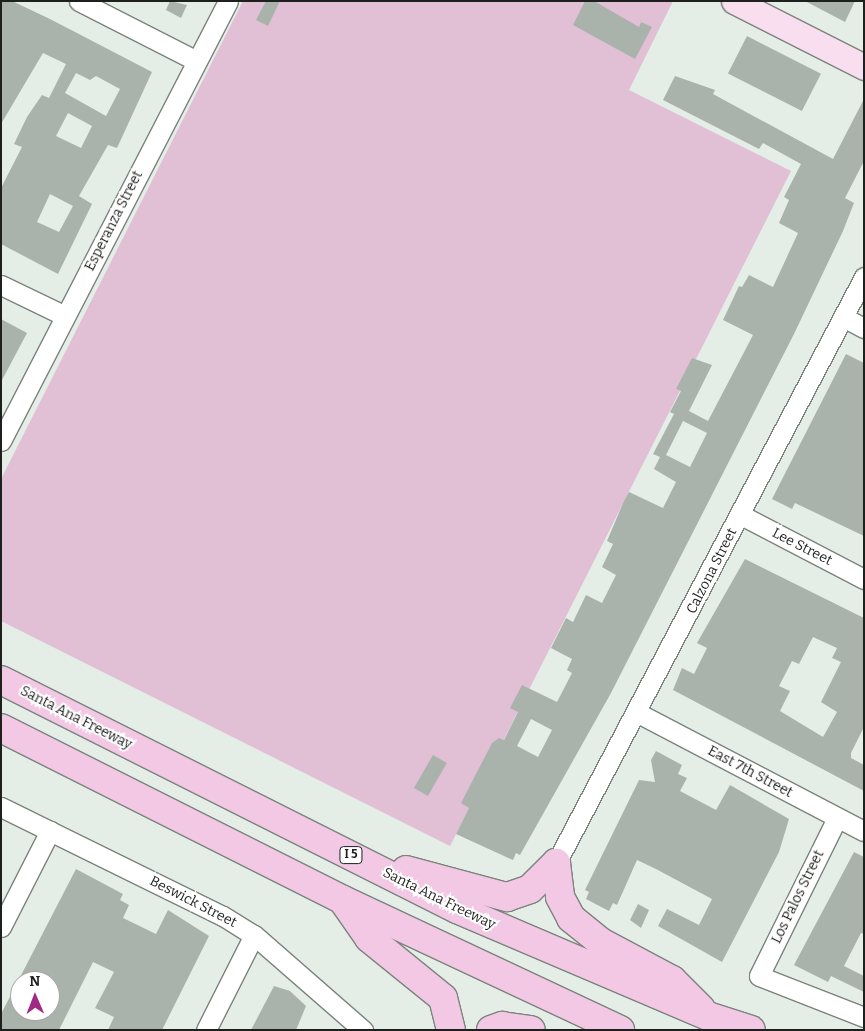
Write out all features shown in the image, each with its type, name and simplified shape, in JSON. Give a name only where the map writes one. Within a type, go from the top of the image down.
[{"type":"highway","name":"Santa Ana Freeway","points":[[1,680],[466,913],[708,1016],[751,1030]]},
{"type":"highway","points":[[1,728],[343,900],[620,1030]]},
{"type":"highway","points":[[349,854],[507,897],[530,889],[556,863]]},
{"type":"highway","points":[[556,863],[560,897],[571,918],[600,941],[672,980],[708,1016]]},
{"type":"highway","points":[[343,900],[368,938],[443,998],[451,1030]]},
{"type":"highway","points":[[491,1030],[502,1026],[532,1030]]},
{"type":"main road","points":[[734,1],[864,67]]},
{"type":"street","points":[[79,1],[197,61]]},
{"type":"street","name":"Esperanza Street","points":[[1,440],[228,1]]},
{"type":"street","name":"Calzona Street","points":[[556,863],[741,516],[864,277]]},
{"type":"street","points":[[1,285],[65,316]]},
{"type":"street","points":[[843,318],[864,328]]},
{"type":"street","name":"Lee Street","points":[[741,516],[864,578]]},
{"type":"street","name":"East 7th Street","points":[[636,712],[864,831]]},
{"type":"street","name":"Beswick Street","points":[[1,806],[254,935],[363,1030]]},
{"type":"street","name":"Los Palos Street","points":[[837,818],[759,976],[864,1017]]},
{"type":"street","points":[[1,927],[50,831]]},
{"type":"street","points":[[206,1030],[254,935]]},
{"type":"shaded area","points":[[243,1],[673,1],[629,90],[791,171],[450,846],[1,621],[1,479]]},
{"type":"building","points":[[1,1],[12,1],[152,72],[117,148],[108,145],[79,196],[92,204],[58,274],[1,244],[1,188],[22,147],[14,144],[27,117],[42,95],[49,98],[66,64],[43,53],[1,124]],"holes":[[[76,73],[90,80],[96,76],[120,89],[106,116],[65,93]],[[68,113],[92,126],[81,148],[56,136]],[[50,194],[73,206],[59,232],[37,222]]]},
{"type":"building","points":[[170,1],[187,5],[181,18],[166,10]]},
{"type":"building","points":[[266,1],[280,1],[268,26],[256,20]]},
{"type":"building","points":[[585,1],[594,1],[639,27],[641,22],[652,27],[635,59],[573,25]]},
{"type":"building","points":[[805,1],[855,1],[845,22]]},
{"type":"building","points":[[747,36],[821,74],[802,111],[728,73]]},
{"type":"building","points":[[675,76],[715,90],[713,94],[833,159],[864,99],[864,161],[845,198],[854,203],[843,231],[794,334],[611,693],[520,855],[516,853],[513,860],[456,834],[469,808],[461,803],[492,743],[499,738],[504,740],[518,712],[510,708],[522,685],[557,702],[572,673],[567,670],[572,659],[551,648],[566,618],[573,622],[586,595],[602,603],[616,575],[602,567],[613,544],[607,541],[624,501],[629,492],[663,508],[676,482],[654,469],[660,457],[653,454],[674,414],[670,412],[681,391],[676,389],[692,358],[712,365],[689,411],[708,421],[753,335],[723,320],[739,286],[742,287],[749,275],[773,287],[798,233],[779,223],[789,200],[784,197],[801,164],[763,143],[759,149],[663,100]],"holes":[[[683,421],[707,433],[690,467],[666,455]],[[531,719],[552,730],[538,757],[517,746]]]},
{"type":"building","points":[[1,319],[27,333],[1,382]]},
{"type":"building","points":[[846,354],[864,363],[864,536],[795,503],[792,509],[772,499]]},
{"type":"building","points":[[745,559],[864,618],[864,727],[851,753],[851,758],[864,765],[864,791],[673,690],[682,668],[694,674],[707,648],[697,643]],"holes":[[[813,637],[837,648],[832,658],[841,662],[821,702],[837,712],[823,737],[780,711],[790,691],[779,686],[792,661],[799,664]]]},
{"type":"building","points":[[656,751],[682,765],[678,774],[687,778],[680,791],[716,810],[730,785],[789,819],[779,852],[722,962],[658,926],[667,909],[699,925],[712,899],[637,860],[617,905],[613,903],[609,911],[586,899],[589,892],[585,890],[639,780],[655,782],[651,760]]},
{"type":"building","points":[[433,755],[447,763],[428,796],[414,788]]},
{"type":"building","points":[[854,852],[864,857],[864,934],[861,933],[844,966],[864,976],[864,992],[831,976],[828,982],[794,965]]},
{"type":"building","points":[[76,869],[123,894],[120,900],[129,905],[123,918],[156,934],[168,910],[209,936],[162,1030],[108,1030],[114,1017],[95,1008],[114,972],[93,962],[59,1030],[1,1030],[1,1014],[10,997],[10,1021],[60,1021],[60,971],[23,971]]},
{"type":"building","points":[[638,904],[649,910],[641,928],[630,920]]},
{"type":"building","points":[[274,986],[290,991],[306,1006],[296,1030],[251,1030]]}]
